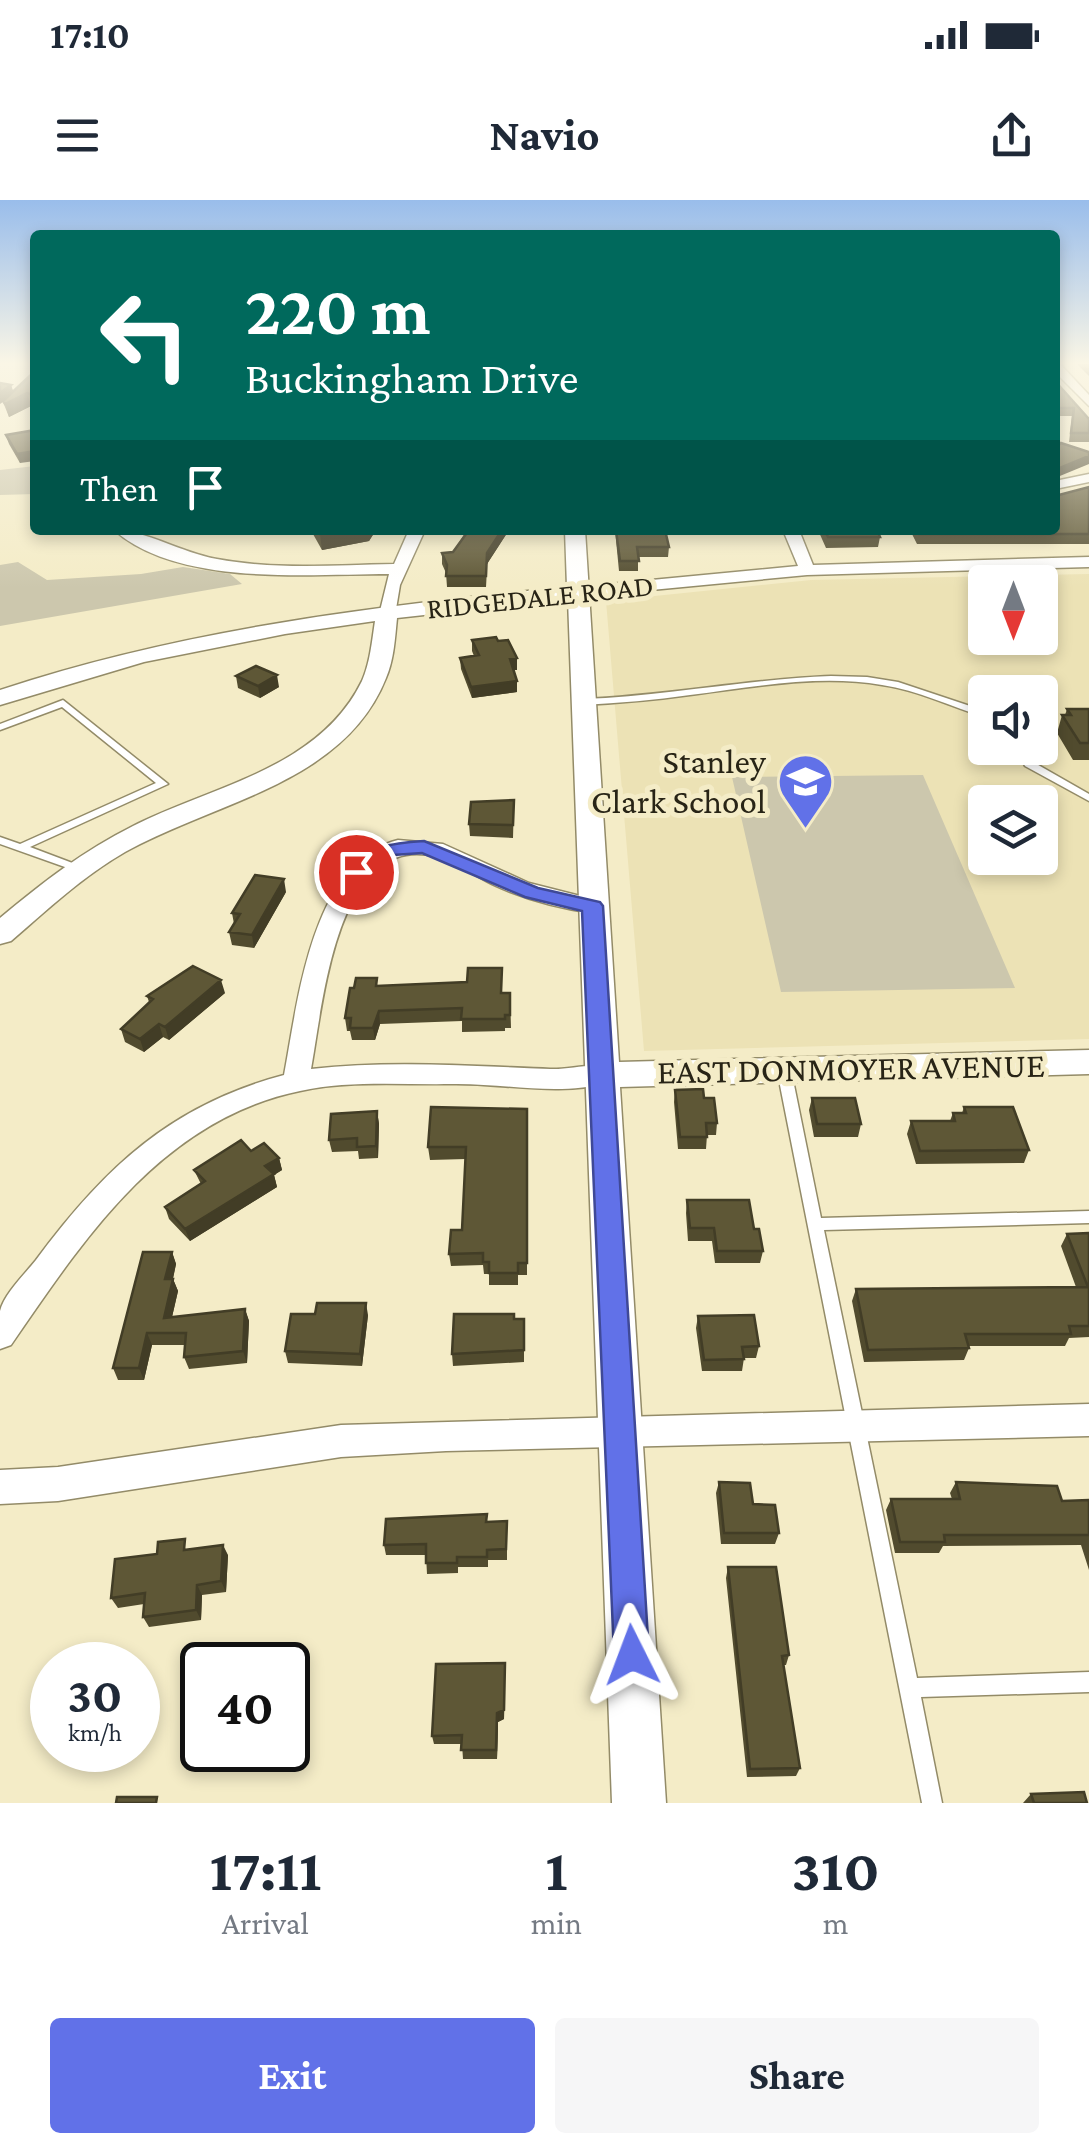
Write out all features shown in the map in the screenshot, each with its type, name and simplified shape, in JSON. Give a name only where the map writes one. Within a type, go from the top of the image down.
[{"type":"street","points":[[1060,484],[1089,478]]},
{"type":"street","points":[[132,535],[160,550],[212,563],[398,569]]},
{"type":"street","points":[[0,934],[115,845],[261,780],[315,751],[354,715],[374,680],[398,569],[415,535]]},
{"type":"street","points":[[575,535],[639,1803]]},
{"type":"street","points":[[793,535],[808,570]]},
{"type":"street","name":"RIDGEDALE ROAD","points":[[0,698],[77,671],[181,645],[387,615],[808,570],[1089,562]]},
{"type":"street","points":[[296,1081],[332,922],[356,872],[377,854],[400,847],[436,849],[532,893],[592,906]]},
{"type":"street","name":"EAST DONMOYER AVENUE","points":[[0,1335],[94,1204],[136,1162],[218,1110],[296,1081],[350,1075],[501,1075],[565,1082],[601,1075],[1089,1062]]},
{"type":"street","points":[[0,1487],[58,1484],[341,1442],[446,1435],[1089,1420]]},
{"type":"lane","points":[[583,702],[653,700],[791,680],[849,678],[905,686],[968,708]]},
{"type":"lane","points":[[0,727],[64,703],[163,784],[20,848]]},
{"type":"lane","points":[[1032,765],[1089,798]]},
{"type":"lane","points":[[0,840],[80,869]]},
{"type":"lane","points":[[784,1070],[932,1803]]},
{"type":"lane","points":[[818,1224],[1089,1217]]},
{"type":"lane","points":[[910,1688],[1089,1682]]},
{"type":"shaded area","points":[[30,467],[30,494],[0,495],[0,470]]},
{"type":"shaded area","points":[[18,562],[47,580],[183,567],[230,574],[242,584],[0,626],[0,565]]},
{"type":"shaded area","name":"Stanley Clark School","points":[[1089,574],[1089,1039],[644,1051],[606,601],[811,580],[968,577],[968,655],[1058,655],[1058,575]]},
{"type":"shaded area","points":[[923,775],[1015,988],[781,992],[732,777]]},
{"type":"building","points":[[8,439],[30,439],[30,452],[17,454]]},
{"type":"building","points":[[1060,444],[1089,452],[1089,456],[1060,468]]},
{"type":"building","points":[[1089,487],[1089,534],[1060,534],[1060,495]]},
{"type":"building","points":[[465,535],[499,535],[487,553],[486,576],[446,576],[442,553],[453,552]]},
{"type":"building","points":[[617,535],[666,535],[669,547],[637,547],[639,561],[620,561]]},
{"type":"building","points":[[827,535],[880,537],[828,537]]},
{"type":"building","points":[[496,637],[498,641],[508,640],[517,658],[510,659],[517,681],[471,687],[460,658],[479,655],[472,640]]},
{"type":"building","points":[[256,666],[277,675],[258,686],[236,676]]},
{"type":"building","points":[[1067,709],[1089,709],[1089,743],[1080,743],[1062,715],[1071,715]]},
{"type":"building","points":[[514,800],[513,825],[469,824],[471,802]]},
{"type":"building","points":[[255,875],[284,879],[252,935],[229,932],[240,914],[232,913]]},
{"type":"building","points":[[193,966],[221,980],[165,1027],[159,1024],[140,1039],[121,1029],[153,999],[147,996]]},
{"type":"building","points":[[468,968],[502,968],[501,993],[510,993],[510,1015],[505,1015],[505,1019],[461,1019],[462,1008],[379,1011],[373,1028],[350,1028],[351,1018],[345,1018],[350,988],[354,988],[356,978],[377,978],[376,986],[467,982]]},
{"type":"building","points":[[703,1089],[704,1098],[714,1098],[717,1123],[706,1123],[707,1137],[680,1137],[675,1090]]},
{"type":"building","points":[[812,1098],[855,1098],[861,1124],[817,1124]]},
{"type":"building","points":[[431,1107],[527,1109],[527,1263],[518,1263],[518,1273],[489,1273],[489,1262],[483,1262],[483,1253],[449,1254],[451,1230],[462,1230],[466,1147],[428,1147]]},
{"type":"building","points":[[964,1107],[1013,1107],[1029,1150],[920,1151],[911,1121],[955,1121],[953,1113],[966,1113]]},
{"type":"building","points":[[377,1111],[376,1146],[357,1147],[357,1138],[329,1140],[331,1114]]},
{"type":"building","points":[[241,1140],[251,1151],[264,1143],[279,1158],[265,1166],[274,1174],[185,1229],[165,1207],[205,1181],[194,1170]]},
{"type":"building","points":[[687,1200],[749,1200],[763,1251],[717,1251],[714,1228],[690,1228]]},
{"type":"building","points":[[1089,1233],[1089,1326],[1069,1326],[1071,1334],[965,1334],[969,1348],[868,1350],[856,1289],[1088,1287],[1067,1234]]},
{"type":"building","points":[[143,1252],[172,1252],[165,1279],[173,1279],[164,1318],[245,1309],[243,1351],[184,1357],[186,1333],[147,1333],[139,1368],[113,1368]]},
{"type":"building","points":[[317,1303],[366,1303],[360,1354],[285,1351],[291,1314],[315,1314]]},
{"type":"building","points":[[454,1314],[514,1314],[514,1319],[524,1319],[524,1350],[452,1354]]},
{"type":"building","points":[[754,1315],[759,1346],[742,1347],[744,1359],[704,1360],[698,1316]]},
{"type":"building","points":[[719,1482],[750,1483],[753,1504],[775,1505],[779,1533],[724,1533]]},
{"type":"building","points":[[956,1482],[1057,1486],[1062,1501],[1089,1500],[1089,1535],[944,1535],[945,1542],[900,1542],[891,1499],[960,1499]]},
{"type":"building","points":[[487,1514],[486,1522],[507,1521],[506,1549],[487,1550],[487,1557],[457,1557],[457,1563],[426,1563],[426,1544],[384,1545],[386,1519]]},
{"type":"building","points":[[185,1539],[184,1550],[223,1545],[221,1581],[197,1585],[196,1610],[143,1617],[145,1593],[111,1598],[115,1559],[157,1554],[158,1542]]},
{"type":"building","points":[[728,1567],[776,1567],[789,1655],[782,1656],[800,1768],[750,1769]]},
{"type":"building","points":[[505,1663],[504,1710],[497,1713],[496,1750],[461,1750],[462,1735],[432,1736],[436,1664]]},
{"type":"building","points":[[1084,1792],[1087,1803],[1034,1803],[1031,1794]]},
{"type":"building","points":[[117,1797],[157,1797],[156,1803],[116,1803]]},
{"type":"place","name":"Stanley Clark School","points":[[805,830]]},
{"type":"route","points":[[356,872],[377,854],[400,847],[424,847],[451,855],[532,893],[592,906],[632,1655]]}]
